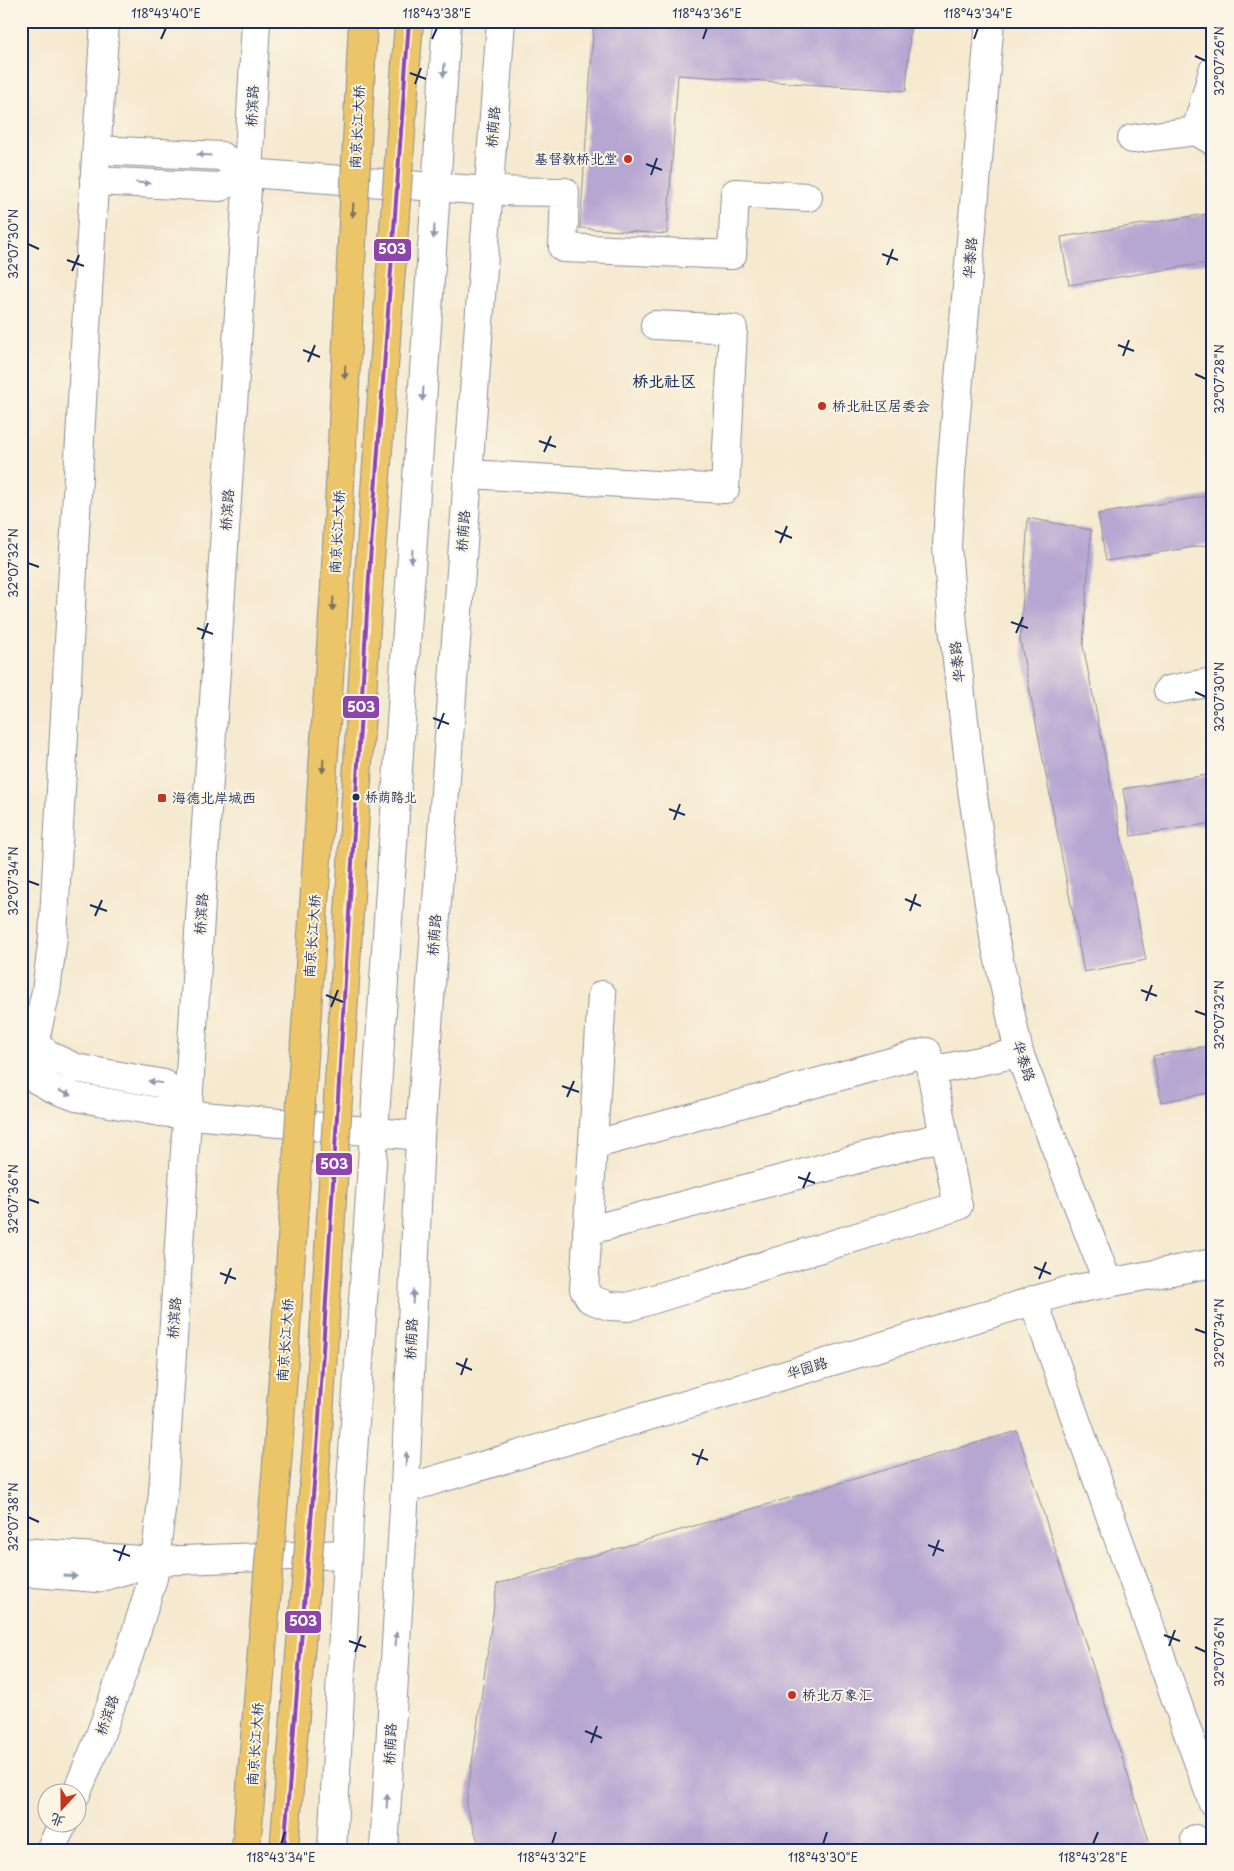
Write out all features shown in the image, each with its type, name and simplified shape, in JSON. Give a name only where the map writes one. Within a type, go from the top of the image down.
[{"type":"highway","name":"南京长江大桥","points":[[246,1850],[278,1451],[333,616],[363,21]]},
{"type":"highway","points":[[284,1850],[318,1435],[370,561],[409,21]]},
{"type":"street","points":[[106,21],[94,181],[53,937],[46,991],[28,1041],[22,1071],[52,1088],[76,1097],[160,1112],[420,1136]]},
{"type":"street","name":"桥滨路","points":[[80,1784],[96,1746],[128,1656],[153,1578],[163,1483],[248,173],[256,21]]},
{"type":"street","points":[[332,1850],[347,1554],[448,21]]},
{"type":"street","name":"桥荫路","points":[[384,1850],[404,1489],[420,1136],[501,21]]},
{"type":"street","name":"华泰路","points":[[990,21],[952,462],[947,546],[953,626],[972,789],[994,937],[1019,1053],[1108,1283]]},
{"type":"street","points":[[1132,139],[1205,136],[1213,71]]},
{"type":"street","points":[[97,150],[221,156],[248,173],[437,188],[565,192],[563,248],[732,256],[736,192],[808,197]]},
{"type":"street","points":[[94,181],[220,187],[248,173]]},
{"type":"street","points":[[468,474],[725,489],[733,329],[655,325]]},
{"type":"street","points":[[1168,690],[1213,682]]},
{"type":"street","points":[[593,1145],[927,1052],[958,1206],[628,1307],[609,1306],[590,1300],[584,1289],[602,994]]},
{"type":"street","points":[[28,1041],[54,1058],[76,1068],[164,1084],[188,1115]]},
{"type":"street","points":[[931,1071],[1019,1053]]},
{"type":"street","points":[[587,1231],[944,1136]]},
{"type":"street","name":"华园路","points":[[404,1489],[1033,1300],[1066,1291],[1213,1263]]},
{"type":"street","points":[[1033,1300],[1213,1803]]},
{"type":"street","points":[[21,1552],[155,1561],[347,1554]]},
{"type":"street","points":[[21,1572],[98,1578],[155,1561]]},
{"type":"street","points":[[50,1850],[58,1834]]},
{"type":"building","name":"基督教桥北堂","points":[[594,21],[911,21],[906,91],[678,75],[667,234],[580,228]]},
{"type":"building","points":[[1213,213],[1213,262],[1069,285],[1061,237]]},
{"type":"building","points":[[1213,495],[1213,544],[1106,561],[1098,514]]},
{"type":"building","points":[[1028,518],[1091,530],[1083,646],[1146,960],[1084,972],[1020,640]]},
{"type":"building","points":[[1213,774],[1213,823],[1131,836],[1123,789]]},
{"type":"building","points":[[1213,1045],[1213,1092],[1161,1102],[1153,1056]]},
{"type":"building","name":"桥北万象汇","points":[[1017,1431],[1152,1850],[481,1850],[466,1806],[497,1584]]},
{"type":"transit line","name":"503","points":[[284,1850],[318,1435],[370,561],[409,21]]},
{"type":"place","name":"基督教桥北堂","points":[[628,159]]},
{"type":"place","name":"桥北社区居委会","points":[[822,406]]},
{"type":"place","name":"桥荫路北","points":[[356,797]]},
{"type":"place","name":"海德北岸城西","points":[[162,798]]},
{"type":"place","name":"桥北万象汇","points":[[792,1695]]},
{"type":"district","name":"桥北社区","points":[[664,381]]}]
